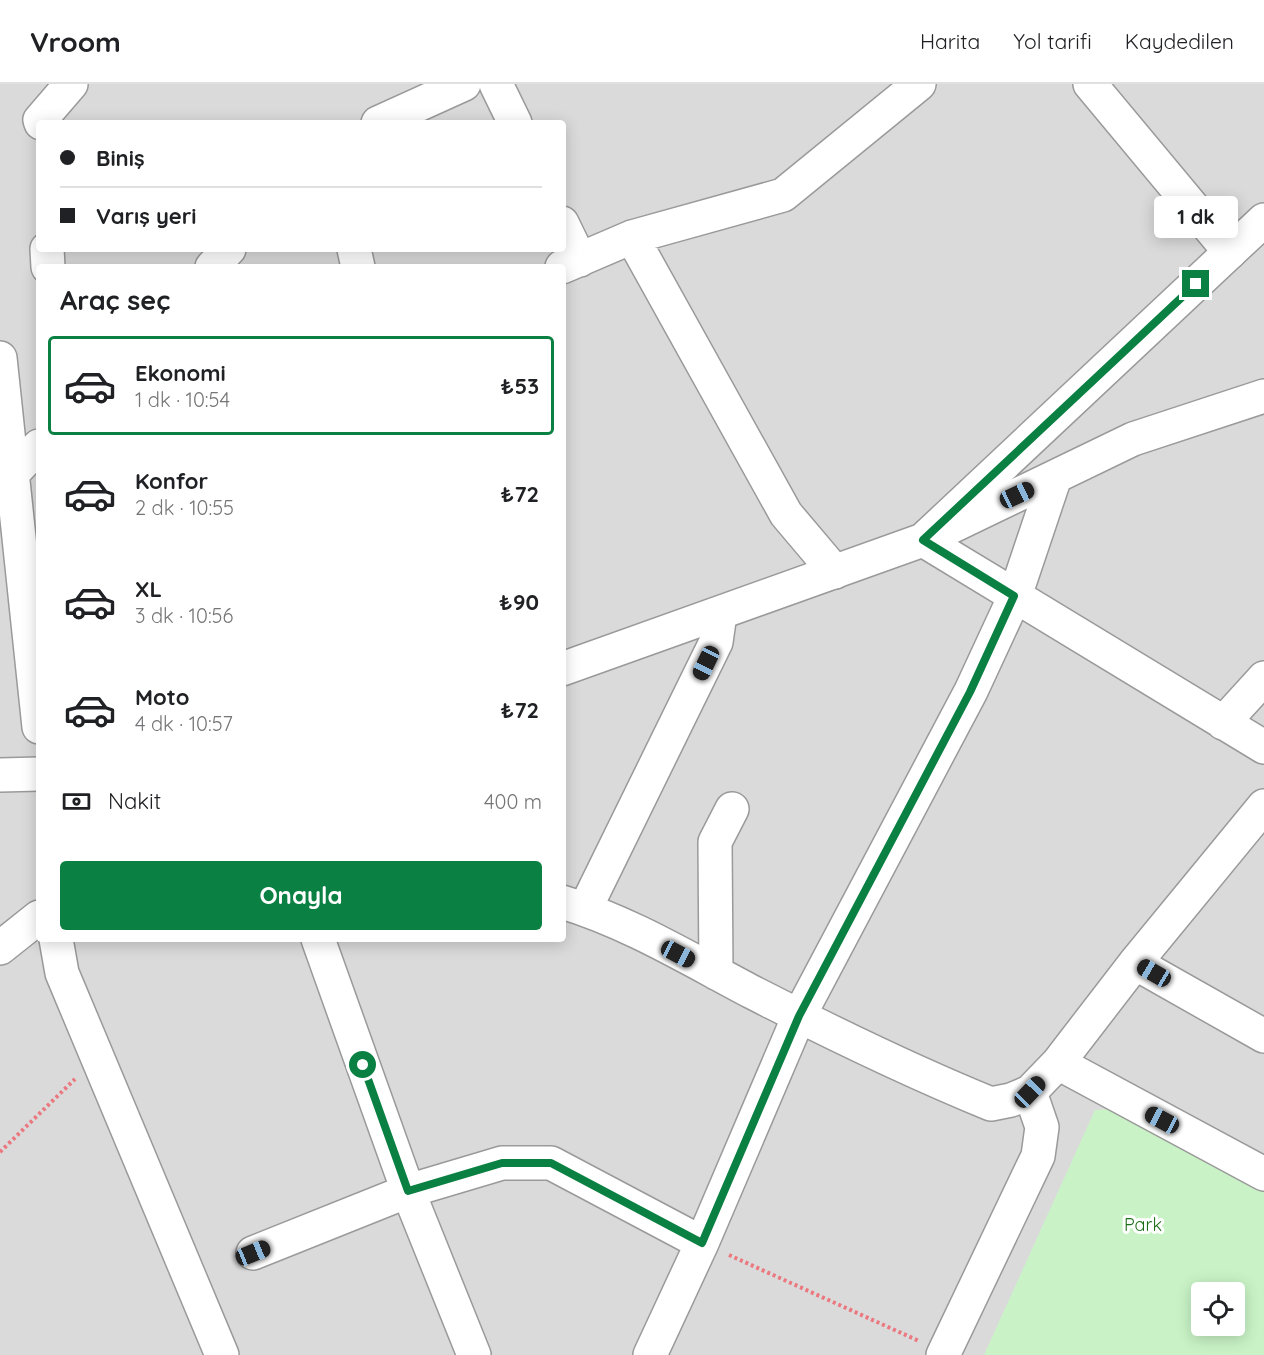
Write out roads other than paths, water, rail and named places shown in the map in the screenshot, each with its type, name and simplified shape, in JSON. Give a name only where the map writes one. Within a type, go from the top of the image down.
[{"type":"street","points":[[40,120],[71,84]]},
{"type":"street","points":[[381,120],[404,96],[464,84]]},
{"type":"street","points":[[496,84],[514,120]]},
{"type":"street","points":[[566,242],[571,264],[632,237],[783,195],[919,84]]},
{"type":"street","points":[[1090,84],[1230,252]]},
{"type":"street","points":[[923,540],[1264,220]]},
{"type":"street","points":[[632,237],[786,514],[835,573]]},
{"type":"street","points":[[215,264],[227,252]]},
{"type":"street","points":[[0,358],[36,699]]},
{"type":"street","points":[[566,668],[923,540],[1133,439],[1264,396]]},
{"type":"street","points":[[12,474],[36,449]]},
{"type":"street","points":[[650,1355],[702,1243],[799,1016],[970,692],[1014,596],[1055,477]]},
{"type":"street","points":[[923,540],[1264,747]]},
{"type":"street","points":[[720,614],[716,642],[574,906],[660,944],[799,1016],[991,1104],[1011,1100],[1030,1092],[1058,1063],[1135,963],[1264,806]]},
{"type":"street","points":[[1223,723],[1264,678]]},
{"type":"street","points":[[0,775],[36,774]]},
{"type":"street","points":[[716,973],[715,842],[732,809]]},
{"type":"street","points":[[0,948],[36,919]]},
{"type":"street","points":[[57,942],[62,973],[222,1355]]},
{"type":"street","points":[[319,942],[408,1191],[474,1355]]},
{"type":"street","points":[[1135,963],[1264,1036]]},
{"type":"street","points":[[1058,1063],[1264,1174]]},
{"type":"street","points":[[943,1354],[1038,1156],[1042,1127],[1030,1092]]},
{"type":"street","points":[[253,1253],[408,1191],[502,1163],[551,1163],[702,1243]]},
{"type":"park label","name":"Park","points":[[1143,1224]]}]
